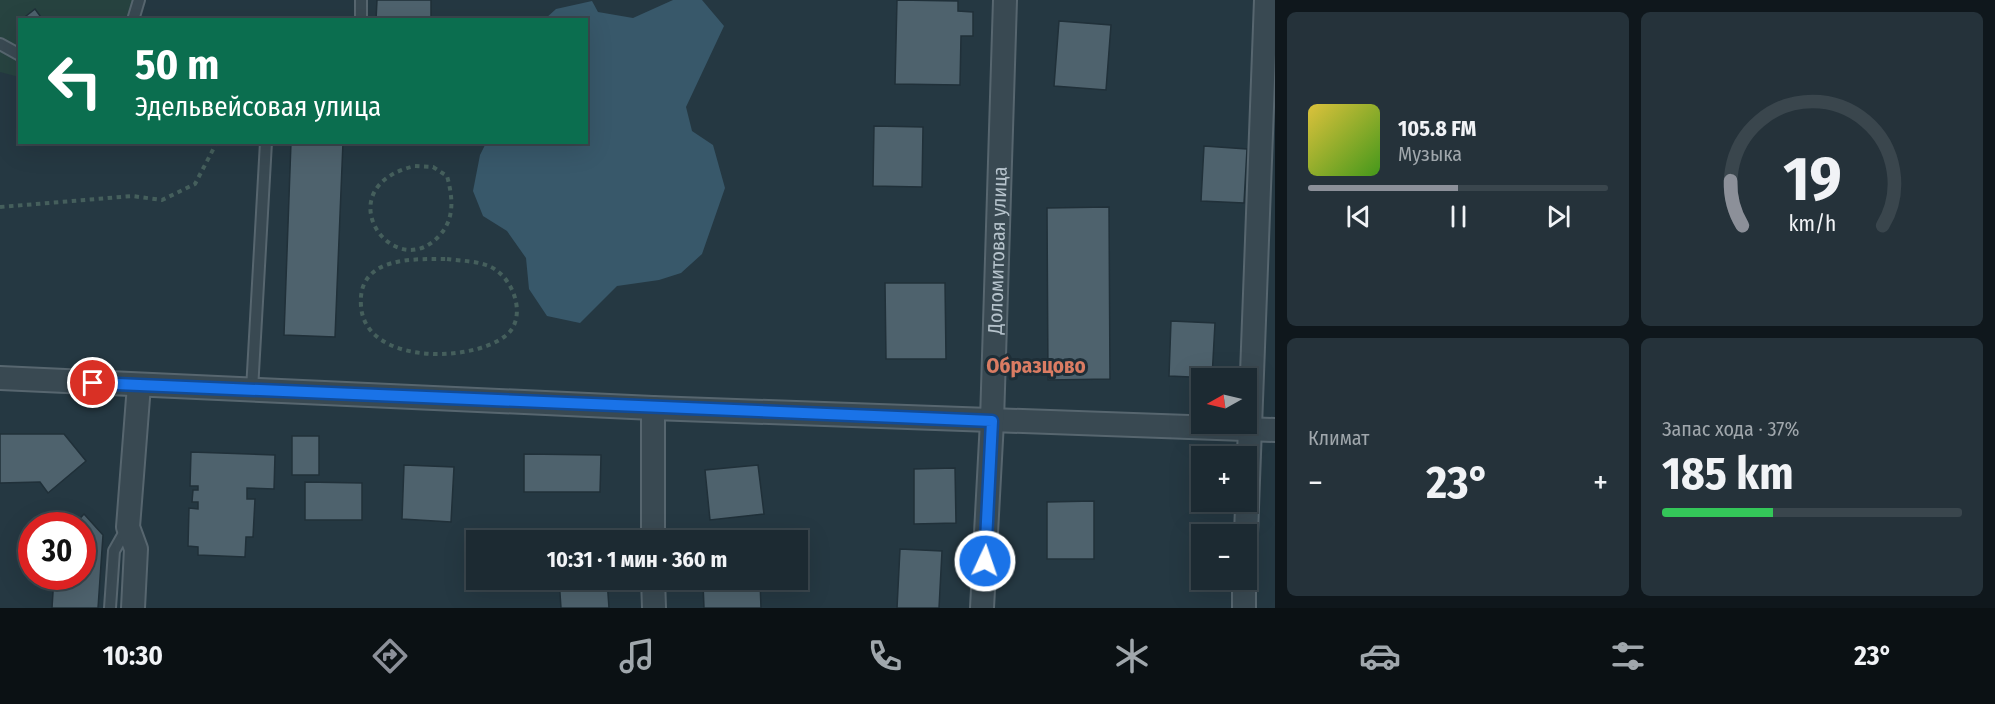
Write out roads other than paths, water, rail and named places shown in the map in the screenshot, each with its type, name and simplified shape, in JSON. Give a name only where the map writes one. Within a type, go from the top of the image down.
[{"type":"street","name":"Доломитовая улица","points":[[982,608],[992,421],[1005,0]]},
{"type":"street","points":[[1251,368],[1266,0]]},
{"type":"street","points":[[0,378],[653,408],[1191,427]]},
{"type":"street","points":[[133,608],[136,549],[128,527],[139,385]]},
{"type":"street","points":[[653,408],[653,530]]},
{"type":"street","points":[[1257,429],[1275,430]]},
{"type":"street","points":[[1246,524],[1249,434]]},
{"type":"street","points":[[653,590],[654,608]]},
{"type":"street","points":[[1244,590],[1244,608]]},
{"type":"lane","points":[[134,18],[139,0]]},
{"type":"lane","points":[[361,0],[361,18]]},
{"type":"lane","points":[[0,44],[18,54]]},
{"type":"lane","points":[[252,390],[266,144]]},
{"type":"lane","points":[[110,608],[114,551],[128,527]]},
{"type":"water","points":[[673,0],[702,0],[724,26],[686,107],[692,131],[713,145],[725,188],[702,254],[681,273],[659,280],[617,286],[580,323],[547,316],[529,289],[526,258],[507,231],[483,216],[473,191],[480,155],[486,144],[588,144],[588,18],[546,18],[556,9],[592,1],[598,12],[633,18]]},
{"type":"district","name":"Образцово","points":[[1036,366]]}]
